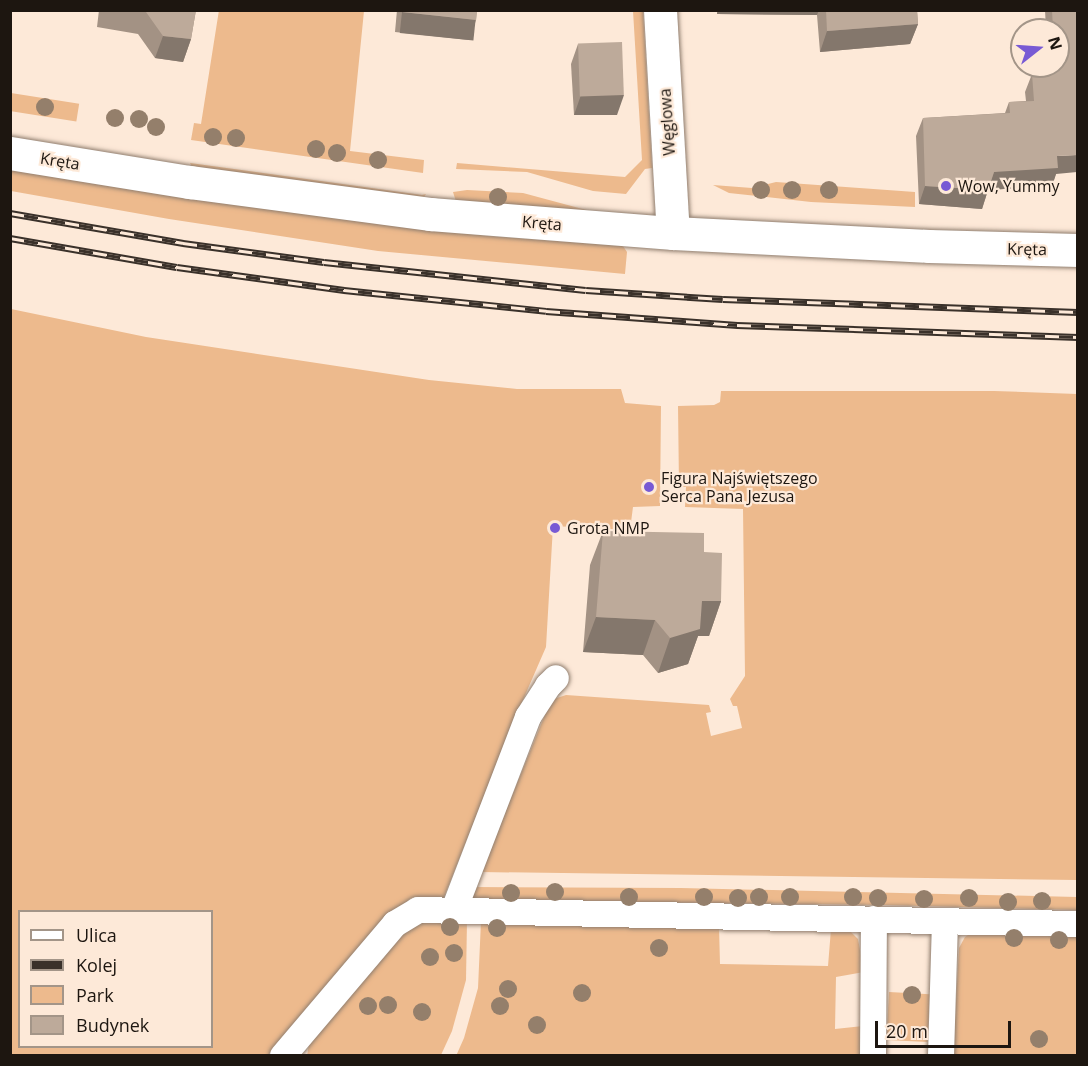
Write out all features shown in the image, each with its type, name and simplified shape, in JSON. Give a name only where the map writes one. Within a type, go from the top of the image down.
[{"type":"street","name":"Węglowa","points":[[660,10],[673,233]]},
{"type":"street","name":"Kręta","points":[[10,153],[190,182],[430,214],[673,233],[929,246],[1077,250]]},
{"type":"lane","points":[[454,910],[528,717],[548,686],[556,678]]},
{"type":"lane","points":[[283,1056],[396,924],[418,910],[1077,924]]},
{"type":"lane","points":[[873,1056],[874,919]]},
{"type":"lane","points":[[941,1056],[945,921]]},
{"type":"green space","points":[[219,10],[364,11],[350,151],[424,160],[423,173],[191,140],[194,123],[201,124]]},
{"type":"green space","points":[[633,11],[643,11],[652,168],[645,169],[626,194],[593,191],[527,172],[456,169],[457,163],[625,177],[642,160]]},
{"type":"green space","points":[[11,93],[79,104],[76,122],[10,111]]},
{"type":"green space","points":[[190,163],[426,194],[421,201],[194,170]]},
{"type":"green space","points":[[10,170],[176,197],[376,223],[488,236],[623,246],[627,252],[625,274],[378,251],[169,219],[11,191]]},
{"type":"green space","points":[[776,182],[915,192],[915,207],[811,202],[729,193],[713,185],[752,188]]},
{"type":"green space","points":[[467,190],[523,193],[590,211],[457,205],[453,192]]},
{"type":"green space","points":[[11,309],[146,337],[429,380],[517,389],[621,389],[625,403],[661,406],[660,506],[633,507],[630,530],[553,526],[546,647],[444,897],[408,901],[373,933],[268,1055],[11,1056]]},
{"type":"green space","points":[[721,391],[994,391],[1077,394],[1077,880],[481,872],[551,700],[566,695],[709,705],[711,712],[706,713],[711,736],[742,728],[737,706],[733,706],[730,699],[745,676],[743,509],[685,507],[686,487],[679,487],[678,406],[714,405],[720,402]]},
{"type":"green space","points":[[473,887],[681,888],[1077,897],[1078,910],[469,900]]},
{"type":"green space","points":[[467,920],[466,980],[452,1031],[441,1055],[307,1056],[309,1044],[409,923]]},
{"type":"green space","points":[[481,921],[719,926],[720,964],[828,966],[831,929],[849,930],[858,939],[864,972],[836,977],[835,1029],[863,1026],[862,1055],[456,1056],[464,1038],[478,988]]},
{"type":"green space","points":[[971,933],[1077,937],[1077,1055],[953,1056],[959,948],[965,937]]},
{"type":"green space","points":[[889,992],[930,994],[927,1042],[886,1040]]},
{"type":"building","points":[[138,10],[196,10],[191,39],[163,36],[146,12]]},
{"type":"building","points":[[403,10],[477,10],[476,20],[402,12]]},
{"type":"building","points":[[826,10],[917,10],[918,24],[827,31]]},
{"type":"building","points":[[1052,10],[1077,10],[1077,155],[1057,156],[1058,168],[994,172],[988,190],[925,186],[923,118],[1010,113],[1009,102],[1034,101],[1032,78],[1070,78],[1070,18],[1052,18]]},
{"type":"building","points":[[622,42],[624,95],[580,97],[578,44]]},
{"type":"building","points":[[603,531],[704,533],[704,552],[722,553],[721,601],[702,601],[700,629],[670,638],[655,620],[596,617]]},
{"type":"railway","points":[[10,213],[183,243],[324,262],[586,290],[723,299],[1078,312]]},
{"type":"railway","points":[[10,238],[177,267],[344,290],[546,311],[737,325],[1078,337]]},
{"type":"place","name":"Wow, Yummy","points":[[946,186]]},
{"type":"place","name":"Figura Najświętszego Serca Pana Jezusa","points":[[649,487]]},
{"type":"place","name":"Grota NMP","points":[[555,528]]}]
